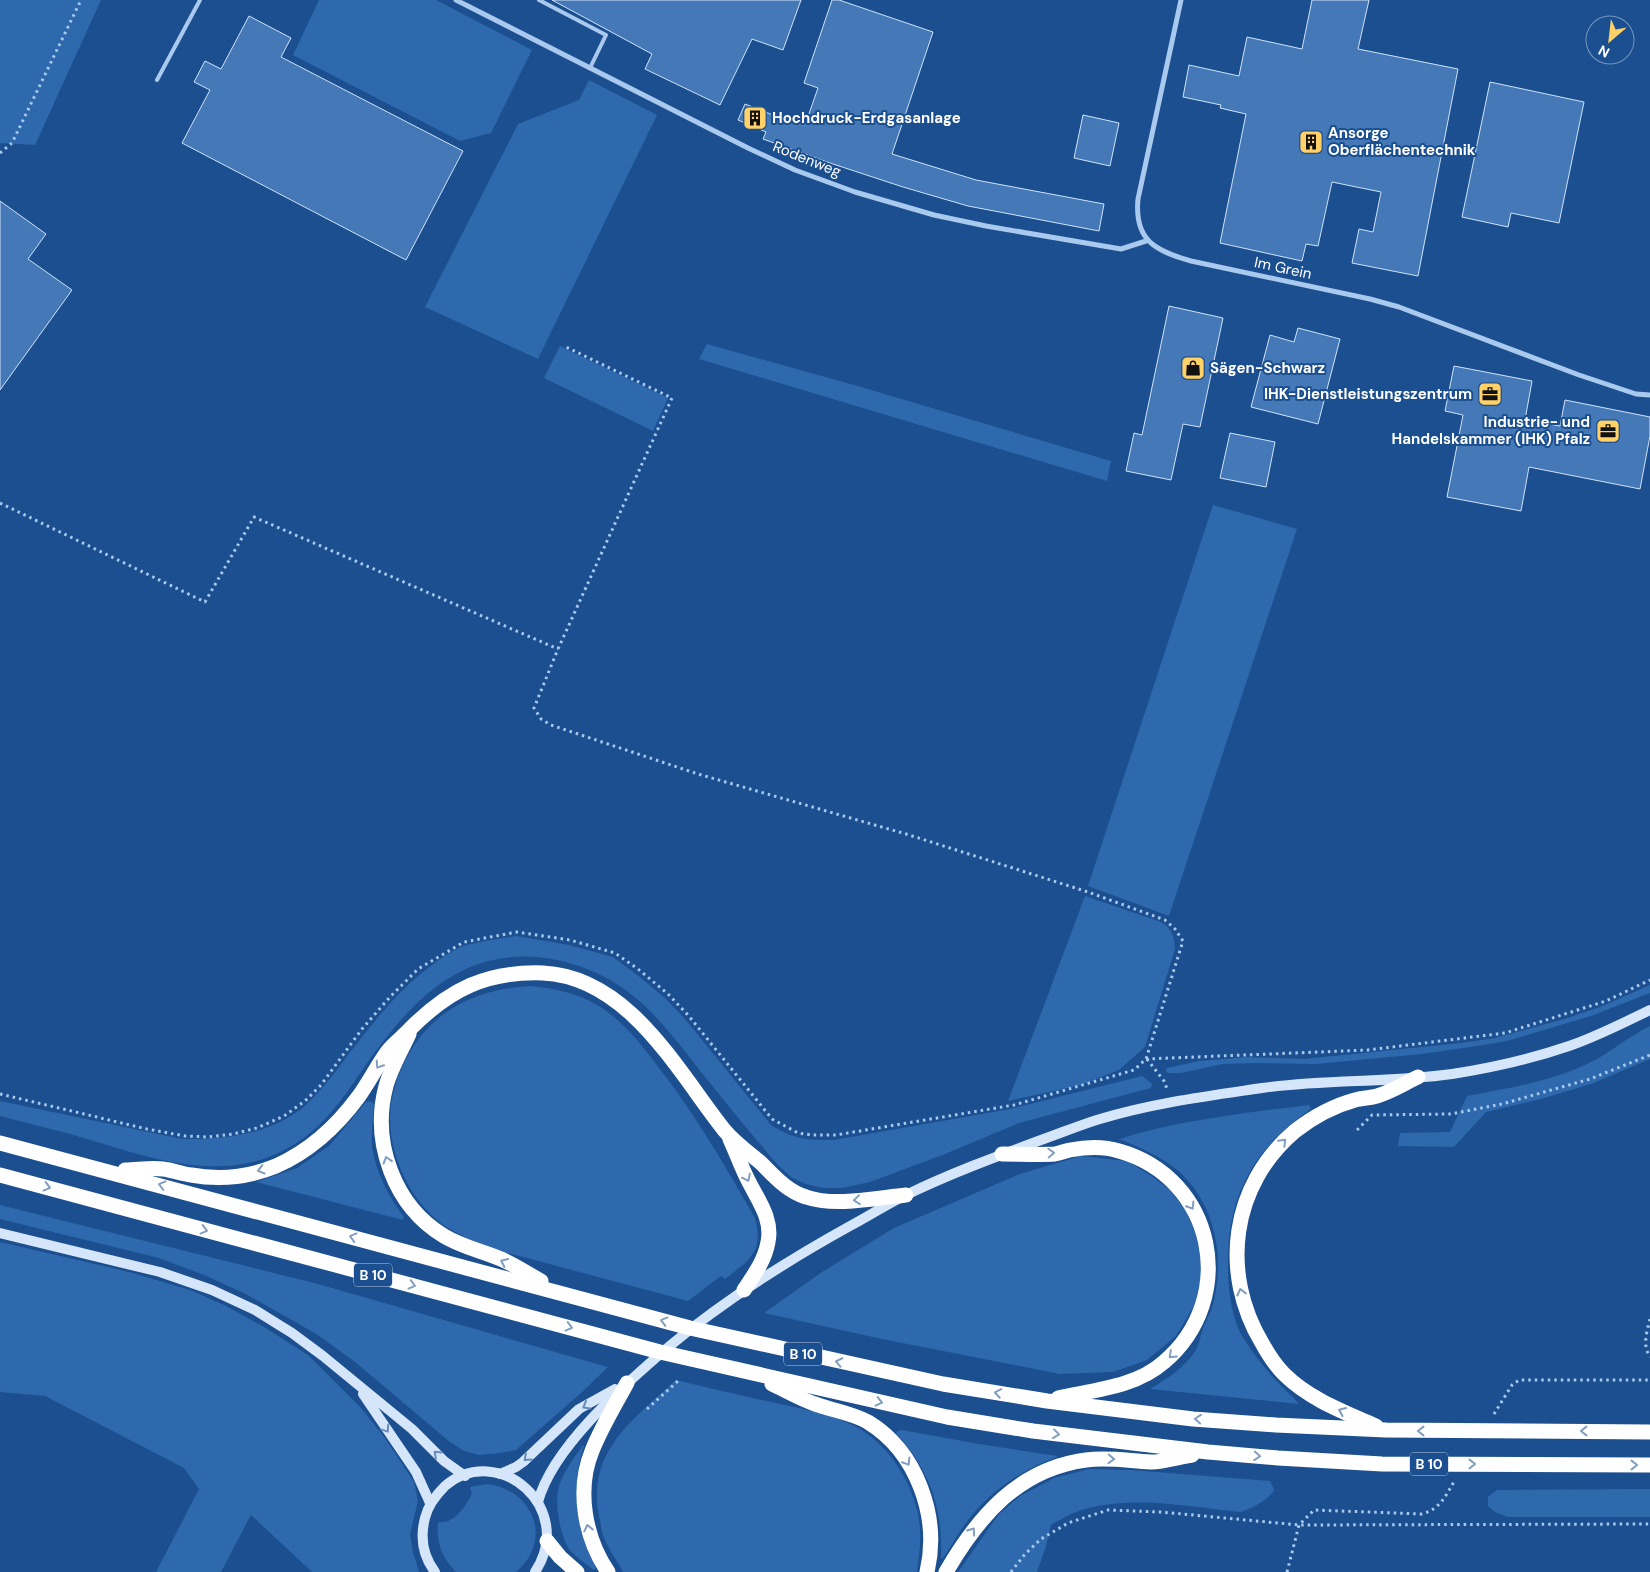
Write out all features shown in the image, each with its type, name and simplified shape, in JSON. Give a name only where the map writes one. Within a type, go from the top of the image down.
[{"type":"highway","points":[[108,1171],[163,1169],[192,1175],[225,1177],[243,1175],[273,1167],[302,1152],[333,1127],[360,1094],[389,1049],[421,1018],[449,996],[466,986],[484,979],[527,973],[568,978],[589,985],[627,1010],[663,1049],[727,1134],[776,1180],[788,1188],[805,1197],[825,1202],[906,1195]]},
{"type":"highway","points":[[411,1029],[389,1076],[382,1109],[381,1125],[384,1149],[397,1185],[414,1211],[443,1236],[464,1247],[500,1259],[562,1293]]},
{"type":"highway","points":[[1386,1430],[1315,1398],[1284,1374],[1268,1354],[1247,1314],[1241,1294],[1237,1274],[1238,1233],[1244,1210],[1259,1173],[1270,1157],[1295,1131],[1335,1106],[1357,1099],[1377,1096],[1418,1077]]},
{"type":"highway","points":[[727,1134],[747,1179],[765,1212],[769,1232],[769,1241],[764,1257],[744,1290]]},
{"type":"highway","name":"B 10","points":[[0,1143],[690,1328],[943,1384],[1047,1401],[1193,1419],[1386,1430],[1650,1432]]},
{"type":"highway","points":[[1002,1154],[1057,1154],[1079,1149],[1102,1147],[1136,1156],[1162,1173],[1188,1200],[1205,1237],[1208,1257],[1207,1289],[1198,1318],[1178,1349],[1146,1375],[1120,1384],[1047,1401]]},
{"type":"highway","name":"B 10","points":[[0,1175],[660,1352],[947,1417],[1033,1431],[1208,1452],[1382,1464],[1650,1465]]},
{"type":"highway","points":[[746,1372],[817,1405],[840,1410],[867,1422],[899,1449],[921,1486],[928,1507],[931,1530],[927,1572]]},
{"type":"highway","points":[[608,1572],[592,1542],[588,1529],[584,1504],[586,1470],[592,1451],[630,1380]]},
{"type":"highway","points":[[946,1572],[973,1529],[990,1509],[1025,1482],[1041,1474],[1068,1463],[1087,1460],[1106,1459],[1153,1462],[1208,1452]]},
{"type":"highway","points":[[547,1541],[560,1557],[577,1572]]},
{"type":"main road","points":[[538,1502],[547,1478],[566,1450],[596,1414],[630,1380],[674,1342],[729,1300],[788,1261],[906,1195],[1002,1154],[1101,1119],[1173,1102],[1266,1088],[1314,1082],[1451,1074],[1505,1064],[1570,1046],[1650,1010]]},
{"type":"main road","points":[[0,1233],[130,1263],[160,1272],[212,1290],[254,1310],[286,1329],[323,1356],[412,1429],[444,1461],[465,1476]]},
{"type":"main road","points":[[500,1474],[523,1462],[579,1409],[630,1380]]},
{"type":"main road","points":[[357,1385],[416,1472],[430,1504]]},
{"type":"main road","points":[[431,1569],[422,1540],[422,1527],[430,1504],[438,1492],[449,1483],[474,1473],[487,1472],[513,1479],[524,1486],[538,1502],[546,1521],[547,1541],[542,1560],[535,1572]]},
{"type":"street","name":"Rodenweg","points":[[456,0],[645,97],[795,170],[886,202],[986,226],[1121,249],[1146,240]]},
{"type":"street","points":[[1146,240],[1138,218],[1138,200],[1181,0]]},
{"type":"street","name":"Im Grein","points":[[1146,240],[1166,253],[1185,259],[1399,307],[1588,378],[1636,394],[1650,395]]},
{"type":"lane","points":[[157,80],[200,0]]},
{"type":"lane","points":[[539,0],[606,35],[590,68]]},
{"type":"path","points":[[0,152],[12,143],[80,0]]},
{"type":"path","points":[[0,1094],[147,1129],[185,1136],[208,1137],[233,1134],[257,1128],[284,1116],[305,1101],[316,1090],[362,1028],[418,969],[464,942],[517,932],[570,940],[614,954],[638,970],[668,994],[688,1015],[772,1119],[798,1133],[836,1135],[1014,1106],[1134,1070],[1146,1059],[1183,940],[1171,924],[1105,898],[1051,880],[906,834],[698,774],[550,725],[541,719],[534,708],[558,649],[672,398],[564,346]]},
{"type":"path","points":[[0,503],[205,602],[254,516],[558,649]]},
{"type":"path","points":[[1146,1059],[1368,1050],[1505,1033],[1606,1002],[1650,980]]},
{"type":"path","points":[[1357,1130],[1372,1115],[1451,1114],[1502,1104],[1590,1079],[1650,1055]]},
{"type":"path","points":[[1146,1059],[1164,1081],[1173,1102]]},
{"type":"path","points":[[1650,1319],[1646,1345],[1650,1357]]},
{"type":"path","points":[[1539,1379],[1650,1380]]},
{"type":"path","points":[[647,1409],[678,1381]]},
{"type":"path","points":[[1011,1572],[1024,1554],[1041,1539],[1068,1522],[1108,1510],[1161,1512],[1299,1525],[1650,1524]]},
{"type":"path","points":[[1288,1572],[1299,1525],[1314,1510],[1401,1513]]},
{"type":"shaded area","points":[[0,0],[101,0],[35,145],[0,143]]},
{"type":"shaded area","points":[[319,0],[436,0],[532,50],[491,133],[460,141],[293,55]]},
{"type":"shaded area","points":[[589,80],[657,115],[538,359],[425,307],[518,124],[579,100]]},
{"type":"shaded area","points":[[707,344],[861,387],[1111,461],[1107,481],[699,359]]},
{"type":"shaded area","points":[[560,346],[668,398],[653,431],[544,378]]},
{"type":"shaded area","points":[[1213,505],[1297,529],[1169,916],[1088,886]]},
{"type":"shaded area","points":[[1085,896],[1161,922],[1172,933],[1175,949],[1145,1047],[1119,1070],[1081,1085],[1008,1101]]},
{"type":"shaded area","points":[[516,936],[569,945],[613,957],[665,998],[685,1019],[771,1125],[787,1134],[801,1138],[834,1140],[1010,1109],[1142,1076],[1152,1084],[1151,1088],[1019,1123],[945,1154],[870,1182],[842,1188],[823,1188],[806,1184],[791,1177],[777,1164],[667,1030],[645,1006],[627,991],[607,978],[585,968],[562,961],[538,957],[514,957],[491,960],[468,968],[433,989],[394,1028],[335,1108],[321,1123],[288,1148],[266,1158],[242,1164],[218,1166],[167,1161],[0,1116],[0,1101],[182,1139],[232,1136],[264,1129],[294,1114],[307,1104],[325,1085],[371,1025],[419,975],[449,953],[463,946]]},
{"type":"shaded area","points":[[1650,985],[1650,993],[1591,1016],[1507,1041],[1422,1054],[1316,1064],[1223,1064],[1181,1073],[1168,1073],[1166,1071],[1167,1068],[1199,1061],[1247,1057],[1304,1059],[1495,1038],[1600,1007]]},
{"type":"shaded area","points":[[530,986],[557,990],[583,998],[608,1012],[632,1034],[673,1086],[698,1122],[755,1218],[758,1239],[753,1254],[742,1266],[725,1279],[721,1276],[688,1301],[493,1249],[473,1241],[448,1228],[431,1214],[420,1203],[404,1177],[398,1162],[391,1133],[391,1105],[402,1066],[416,1043],[424,1032],[443,1014],[466,1001],[503,989]]},
{"type":"shaded area","points":[[1650,1026],[1650,1059],[1591,1084],[1541,1099],[1486,1112],[1454,1147],[1398,1146],[1400,1133],[1450,1132],[1467,1096],[1528,1084],[1573,1070],[1595,1060]]},
{"type":"shaded area","points":[[370,1101],[374,1104],[372,1147],[374,1156],[384,1184],[393,1202],[404,1217],[403,1220],[256,1182],[297,1168],[329,1146],[366,1102]]},
{"type":"shaded area","points":[[1309,1105],[1311,1109],[1273,1141],[1247,1176],[1232,1218],[1228,1267],[1231,1301],[1241,1334],[1264,1367],[1299,1404],[1150,1389],[1181,1367],[1196,1350],[1214,1300],[1217,1285],[1218,1256],[1213,1227],[1208,1214],[1202,1200],[1187,1179],[1160,1158],[1119,1139],[1189,1122]]},
{"type":"shaded area","points":[[1081,1156],[1127,1161],[1150,1175],[1169,1189],[1185,1209],[1195,1232],[1200,1254],[1201,1279],[1194,1306],[1176,1336],[1147,1360],[1113,1372],[1060,1374],[882,1339],[764,1313],[822,1272],[894,1228],[1020,1174]]},
{"type":"shaded area","points":[[0,1205],[318,1284],[608,1367],[516,1450],[479,1455],[464,1451],[450,1442],[355,1362],[318,1335],[246,1294],[159,1258],[0,1219]]},
{"type":"shaded area","points":[[0,1242],[129,1272],[190,1290],[224,1305],[264,1327],[308,1355],[361,1408],[385,1438],[414,1482],[418,1501],[410,1534],[419,1572],[312,1572],[251,1515],[221,1572],[156,1572],[199,1489],[184,1468],[45,1396],[0,1392]]},
{"type":"shaded area","points":[[676,1380],[834,1417],[856,1427],[877,1441],[903,1474],[914,1500],[920,1527],[920,1550],[917,1572],[623,1572],[602,1533],[597,1493],[600,1473],[607,1455],[617,1438],[644,1409]]},
{"type":"shaded area","points":[[902,1430],[1057,1457],[1015,1477],[991,1495],[970,1517],[942,1559],[937,1506],[926,1476],[908,1447],[896,1433]]},
{"type":"shaded area","points":[[583,1445],[577,1478],[578,1508],[584,1538],[596,1568],[594,1570],[576,1556],[566,1544],[561,1528],[557,1501],[561,1480]]},
{"type":"shaded area","points":[[1089,1469],[1131,1470],[1270,1481],[1274,1490],[1264,1501],[1241,1512],[1159,1503],[1118,1503],[1098,1506],[1075,1512],[1051,1525],[1037,1572],[958,1572],[999,1514],[1020,1496],[1054,1478]]},
{"type":"shaded area","points":[[487,1484],[503,1488],[516,1495],[526,1506],[533,1518],[536,1531],[534,1545],[528,1559],[516,1572],[456,1572],[441,1550],[438,1537],[438,1522],[454,1518],[458,1514],[472,1494],[470,1487]]},
{"type":"shaded area","points":[[1650,1489],[1650,1517],[1508,1517],[1495,1512],[1488,1506],[1488,1497],[1497,1490]]},
{"type":"building","points":[[552,0],[801,0],[783,50],[752,39],[720,105],[645,69],[652,54]]},
{"type":"building","points":[[832,0],[839,0],[933,32],[892,154],[976,180],[1104,204],[1099,231],[968,206],[903,187],[763,139],[766,132],[738,120],[745,104],[805,125],[818,88],[804,83]]},
{"type":"building","points":[[1312,0],[1369,0],[1358,49],[1458,69],[1418,276],[1352,263],[1359,229],[1373,232],[1381,192],[1332,182],[1318,246],[1306,244],[1302,261],[1220,243],[1246,114],[1220,108],[1221,105],[1183,97],[1189,65],[1239,76],[1247,37],[1302,49]]},
{"type":"building","points":[[249,16],[291,38],[281,57],[463,151],[406,260],[182,143],[210,90],[194,82],[205,61],[221,69]]},
{"type":"building","name":"Ansorge Oberflächentechnik","points":[[1490,82],[1584,102],[1559,223],[1511,213],[1508,227],[1462,217]]},
{"type":"building","points":[[1083,115],[1119,123],[1110,166],[1074,158]]},
{"type":"building","points":[[0,201],[46,234],[28,259],[72,290],[0,390]]},
{"type":"building","points":[[1169,306],[1223,318],[1200,427],[1183,424],[1171,480],[1126,471],[1134,433],[1142,435]]},
{"type":"building","points":[[1298,328],[1340,339],[1318,424],[1251,407],[1270,335],[1294,342]]},
{"type":"building","points":[[1454,366],[1532,381],[1525,420],[1560,426],[1565,400],[1650,417],[1650,436],[1640,489],[1529,467],[1521,511],[1447,497],[1463,415],[1445,411]]},
{"type":"building","points":[[1230,433],[1275,442],[1266,487],[1220,478]]},
{"type":"place","name":"Hochdruck-Erdgasanlage","points":[[755,118]]},
{"type":"place","name":"Ansorge Oberflächentechnik","points":[[1311,142]]},
{"type":"place","name":"Sägen-Schwarz","points":[[1193,368]]},
{"type":"place","name":"IHK-Dienstleistungszentrum","points":[[1490,394]]},
{"type":"place","name":"Industrie- und Handelskammer (IHK) Pfalz","points":[[1608,431]]}]
